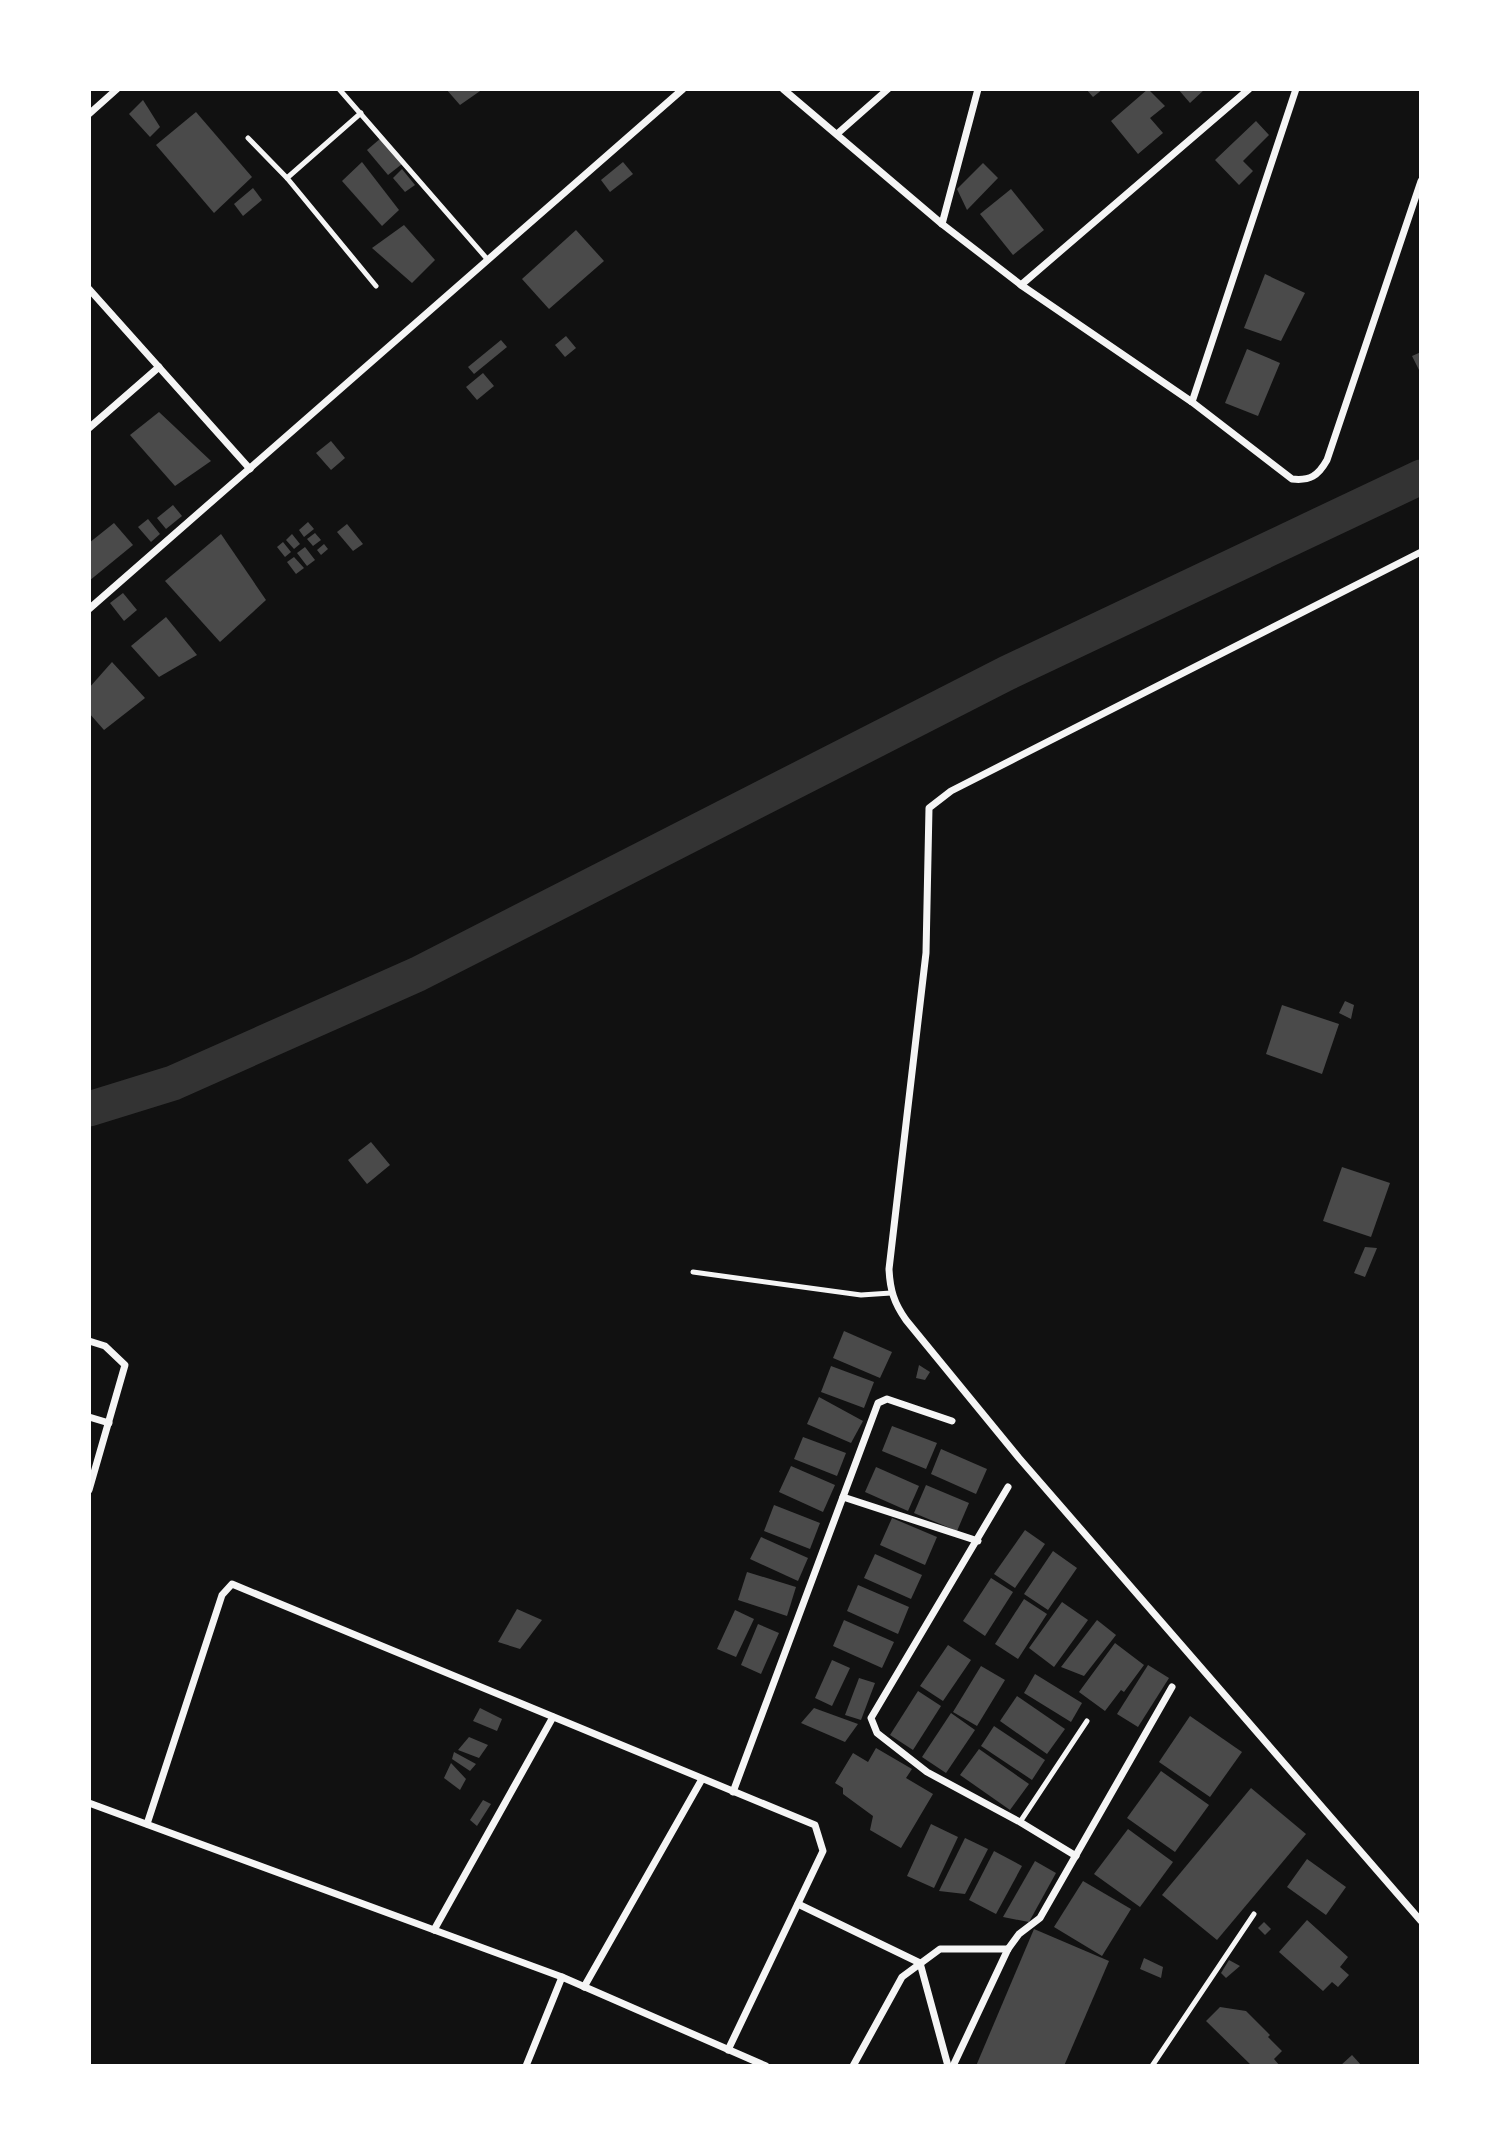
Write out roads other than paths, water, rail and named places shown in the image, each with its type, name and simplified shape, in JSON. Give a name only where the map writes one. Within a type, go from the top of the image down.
[{"type":"street","points":[[89,114],[117,89]]},
{"type":"street","points":[[89,609],[683,89]]},
{"type":"street","points":[[783,89],[942,224],[1021,285],[1192,402],[1292,479],[1313,478],[1327,460],[1421,181]]},
{"type":"street","points":[[836,134],[888,89]]},
{"type":"street","points":[[942,224],[978,89]]},
{"type":"street","points":[[1021,285],[1249,89]]},
{"type":"street","points":[[1192,402],[1296,89]]},
{"type":"street","points":[[89,289],[250,468]]},
{"type":"street","points":[[89,428],[159,367]]},
{"type":"street","points":[[1421,552],[951,791],[929,808],[926,953],[890,1269],[891,1293],[906,1320],[1019,1458],[1421,1921]]},
{"type":"street","points":[[89,1341],[105,1346],[125,1365],[89,1490]]},
{"type":"street","points":[[733,1791],[878,1403],[887,1399],[952,1421]]},
{"type":"street","points":[[89,1417],[109,1423]]},
{"type":"street","points":[[1008,1487],[871,1718],[877,1733],[927,1772],[1020,1822],[1076,1856]]},
{"type":"street","points":[[843,1497],[978,1541]]},
{"type":"street","points":[[147,1824],[222,1595],[232,1584],[815,1825],[823,1852],[728,2050]]},
{"type":"street","points":[[953,2066],[1008,1949],[1019,1934],[1040,1918],[1172,1686]]},
{"type":"street","points":[[434,1930],[553,1717]]},
{"type":"street","points":[[584,1987],[702,1779]]},
{"type":"street","points":[[89,1803],[562,1977],[766,2066]]},
{"type":"street","points":[[798,1904],[920,1963],[948,2066]]},
{"type":"street","points":[[853,2066],[902,1977],[920,1963],[940,1949],[1008,1949]]},
{"type":"street","points":[[526,2066],[562,1977]]},
{"type":"lane","points":[[339,89],[488,260]]},
{"type":"lane","points":[[287,178],[360,113]]},
{"type":"lane","points":[[248,138],[287,178],[376,286]]},
{"type":"lane","points":[[693,1272],[861,1295],[891,1293]]},
{"type":"lane","points":[[1020,1822],[1087,1721]]},
{"type":"lane","points":[[1152,2066],[1254,1914]]},
{"type":"waterway","points":[[89,1109],[173,1083],[418,974],[1007,673],[1421,477]]}]
